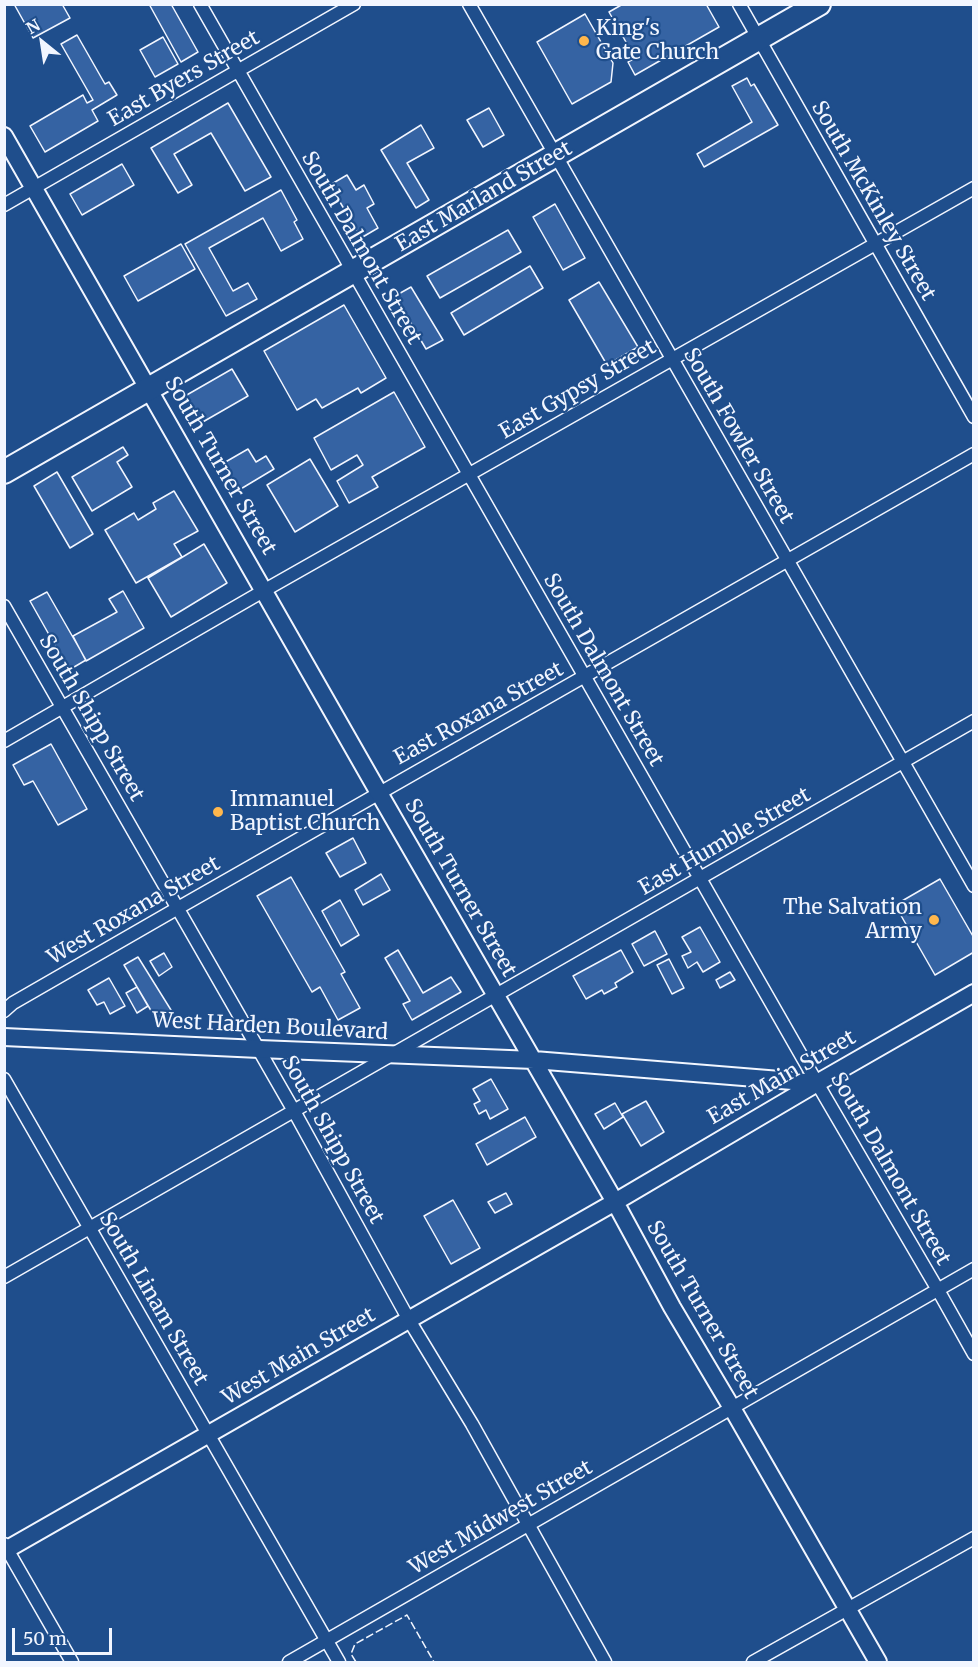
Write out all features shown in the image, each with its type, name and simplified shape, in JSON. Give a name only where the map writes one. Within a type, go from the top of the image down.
[{"type":"highway","name":"East Marland Street","points":[[4,472],[819,4]]},
{"type":"street","name":"South Dalmont Street","points":[[200,4],[974,1354]]},
{"type":"street","name":"East Byers Street","points":[[4,205],[354,4]]},
{"type":"street","name":"South Fowler Street","points":[[469,4],[974,886]]},
{"type":"street","name":"South McKinley Street","points":[[739,4],[974,417]]},
{"type":"street","name":"South Turner Street","points":[[4,136],[497,995],[672,1307],[878,1662]]},
{"type":"street","name":"East Gypsy Street","points":[[4,741],[265,590],[974,188]]},
{"type":"street","name":"East Roxana Street","points":[[379,793],[974,454]]},
{"type":"street","name":"South Shipp Street","points":[[4,606],[259,1049],[409,1320],[472,1424],[605,1662]]},
{"type":"street","name":"East Humble Street","points":[[4,1277],[974,721]]},
{"type":"street","name":"West Roxana Street","points":[[4,1011],[13,1003],[379,793]]},
{"type":"street","name":"East Main Street","points":[[615,1202],[974,993]]},
{"type":"street","name":"West Harden Boulevard","points":[[4,1037],[534,1060],[817,1083]]},
{"type":"street","name":"South Linam Street","points":[[4,1079],[339,1662]]},
{"type":"street","name":"West Main Street","points":[[5,1548],[208,1435],[615,1202]]},
{"type":"street","name":"West Midwest Street","points":[[289,1662],[974,1269]]},
{"type":"street","points":[[753,1662],[974,1538]]},
{"type":"street","points":[[5,1548],[72,1662]]},
{"type":"building","points":[[14,4],[62,4],[70,18],[33,38]]},
{"type":"building","points":[[149,4],[171,4],[198,52],[181,62]]},
{"type":"building","points":[[623,4],[706,4],[719,27],[635,75],[628,62],[635,58],[609,12]]},
{"type":"building","points":[[585,14],[613,63],[611,82],[572,104],[537,42]]},
{"type":"building","points":[[77,35],[105,84],[109,82],[117,95],[92,110],[98,121],[45,152],[30,126],[83,95],[87,103],[93,100],[61,44]]},
{"type":"building","points":[[163,37],[178,64],[155,77],[140,50]]},
{"type":"building","points":[[747,78],[751,86],[754,84],[778,125],[704,167],[697,154],[752,122],[732,86]]},
{"type":"building","points":[[228,103],[271,177],[245,191],[211,133],[174,154],[192,185],[178,193],[151,148]]},
{"type":"building","points":[[489,108],[504,135],[483,147],[467,120]]},
{"type":"building","points":[[421,125],[434,148],[407,163],[429,200],[416,208],[381,150]]},
{"type":"building","points":[[122,164],[134,185],[82,215],[70,194]]},
{"type":"building","points":[[347,175],[356,190],[364,185],[374,204],[367,208],[378,228],[361,238],[330,185]]},
{"type":"building","points":[[281,190],[297,220],[294,222],[303,239],[281,251],[263,218],[209,248],[233,291],[248,283],[257,299],[226,316],[185,244]]},
{"type":"building","points":[[555,204],[585,258],[563,270],[533,217]]},
{"type":"building","points":[[508,230],[521,252],[440,298],[427,276]]},
{"type":"building","points":[[181,244],[195,269],[138,301],[124,276]]},
{"type":"building","points":[[530,266],[543,288],[464,335],[451,313]]},
{"type":"building","points":[[599,282],[638,347],[607,365],[569,300]]},
{"type":"building","points":[[411,287],[443,340],[426,349],[395,296]]},
{"type":"building","points":[[344,305],[386,378],[361,393],[358,388],[322,408],[316,399],[297,410],[264,351]]},
{"type":"building","points":[[232,369],[248,396],[201,423],[185,396]]},
{"type":"building","points":[[394,392],[425,447],[372,477],[378,487],[349,503],[337,481],[363,465],[357,455],[331,470],[314,438]]},
{"type":"building","points":[[123,447],[128,455],[117,462],[132,487],[92,511],[72,477]]},
{"type":"building","points":[[248,449],[256,462],[266,456],[274,469],[239,490],[222,464]]},
{"type":"building","points":[[310,459],[338,506],[295,532],[267,485]]},
{"type":"building","points":[[57,472],[93,534],[70,548],[34,486]]},
{"type":"building","points":[[174,491],[198,531],[174,544],[182,557],[136,583],[105,530],[134,513],[138,520],[156,509],[153,503]]},
{"type":"building","points":[[204,544],[227,583],[171,617],[148,578]]},
{"type":"building","points":[[123,591],[144,628],[86,661],[73,636],[117,612],[109,599]]},
{"type":"building","points":[[47,592],[86,660],[69,670],[30,601]]},
{"type":"building","points":[[51,744],[87,809],[58,825],[33,781],[24,785],[13,765]]},
{"type":"building","points":[[353,838],[366,863],[340,877],[326,853]]},
{"type":"building","points":[[381,874],[390,890],[363,905],[355,890]]},
{"type":"building","points":[[291,877],[345,972],[341,974],[360,1008],[338,1020],[320,987],[312,992],[257,896]]},
{"type":"building","points":[[940,879],[974,938],[974,952],[935,975],[895,905]]},
{"type":"building","points":[[340,900],[359,935],[341,946],[322,911]]},
{"type":"building","points":[[700,927],[720,962],[703,972],[697,962],[688,968],[682,956],[691,952],[682,937]]},
{"type":"building","points":[[655,931],[667,954],[644,966],[632,944]]},
{"type":"building","points":[[398,950],[423,993],[451,977],[461,992],[412,1020],[403,1004],[410,1001],[385,958]]},
{"type":"building","points":[[621,950],[633,972],[615,983],[617,987],[604,994],[602,990],[586,999],[573,976]]},
{"type":"building","points":[[164,953],[172,967],[159,976],[150,961]]},
{"type":"building","points":[[138,957],[171,1010],[156,1019],[124,965]]},
{"type":"building","points":[[669,959],[684,988],[672,994],[657,965]]},
{"type":"building","points":[[730,972],[735,980],[720,988],[716,980]]},
{"type":"building","points":[[109,978],[125,1006],[110,1014],[104,1002],[97,1005],[88,990]]},
{"type":"building","points":[[137,987],[148,1006],[137,1013],[126,993]]},
{"type":"building","points":[[491,1079],[508,1109],[490,1119],[486,1110],[479,1114],[474,1104],[480,1101],[473,1089]]},
{"type":"building","points":[[646,1101],[664,1132],[641,1146],[622,1114]]},
{"type":"building","points":[[615,1103],[623,1117],[604,1129],[595,1114]]},
{"type":"building","points":[[525,1117],[536,1137],[487,1165],[476,1144]]},
{"type":"building","points":[[506,1193],[512,1204],[495,1213],[488,1202]]},
{"type":"building","points":[[453,1200],[480,1248],[451,1264],[424,1216]]},
{"type":"fence","points":[[356,1662],[351,1654],[355,1644],[407,1615],[434,1662]]},
{"type":"place","name":"King's Gate Church","points":[[584,41]]},
{"type":"place","name":"Immanuel Baptist Church","points":[[218,812]]},
{"type":"place","name":"The Salvation Army","points":[[934,920]]}]
